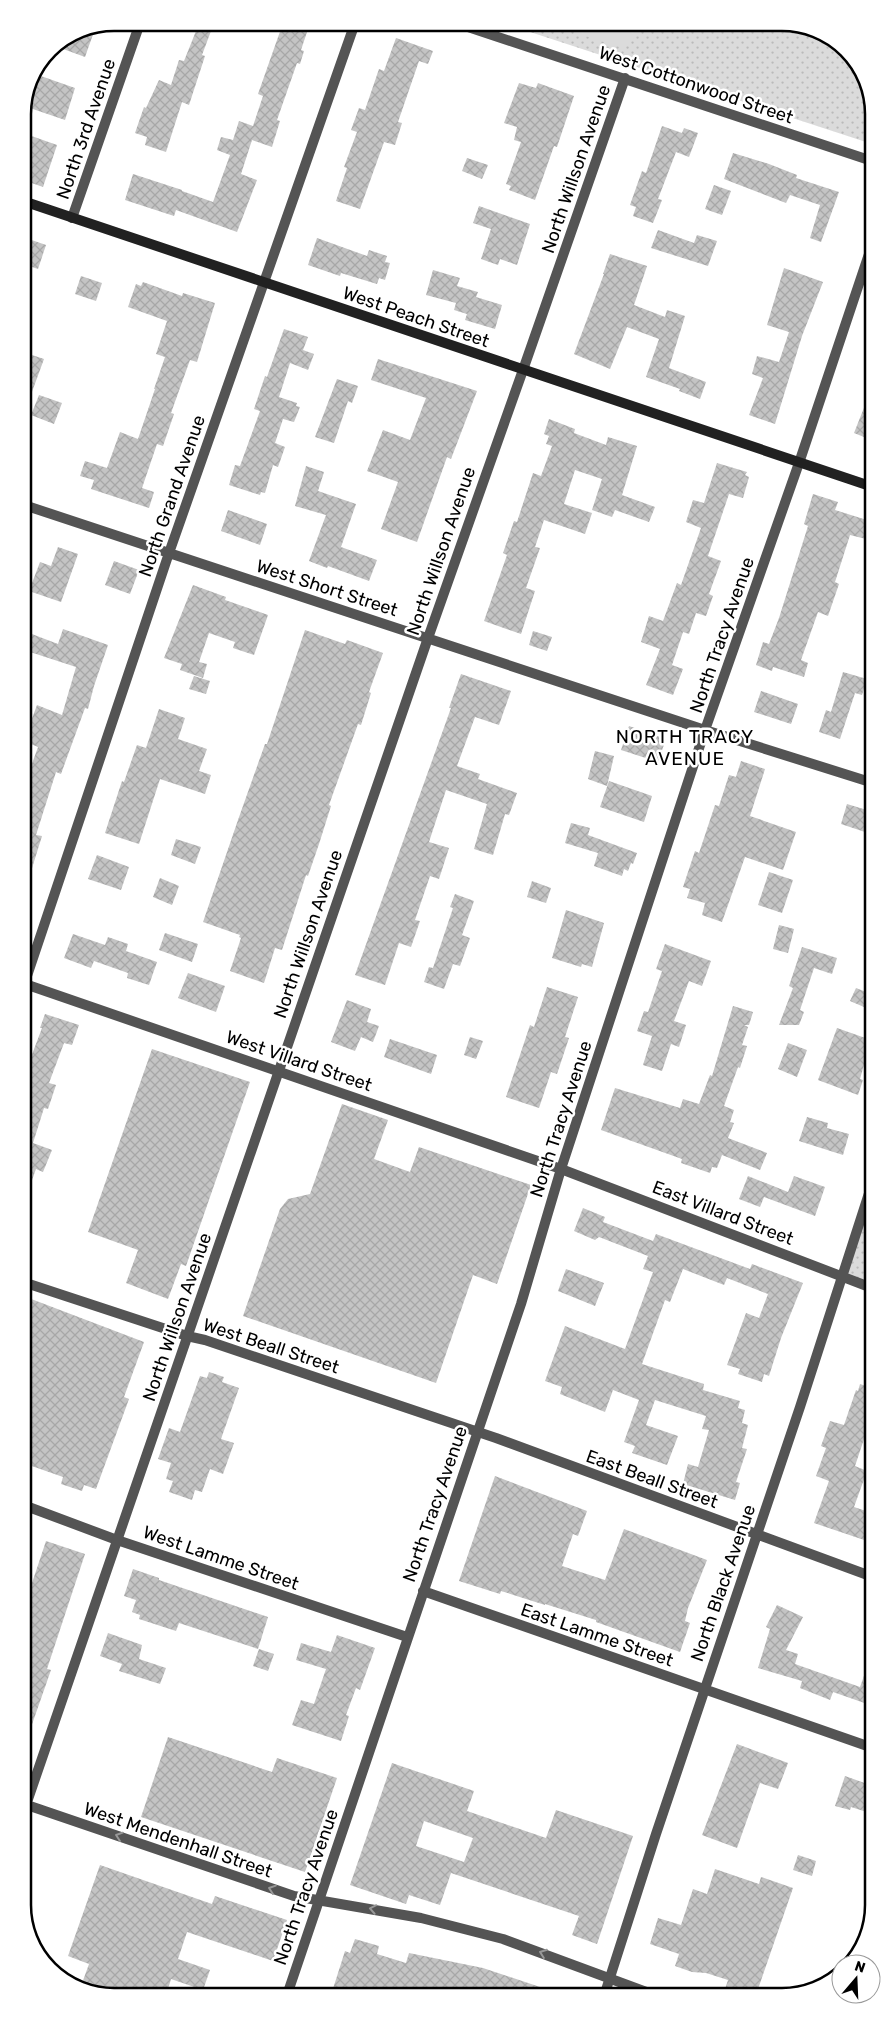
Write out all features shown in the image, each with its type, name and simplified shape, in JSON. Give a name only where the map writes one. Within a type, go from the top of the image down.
[{"type":"main road","name":"West Peach Street","points":[[31,204],[865,484]]},
{"type":"street","name":"North 3rd Avenue","points":[[72,218],[137,31]]},
{"type":"street","name":"North Grand Avenue","points":[[31,965],[169,553],[352,31]]},
{"type":"street","name":"West Cottonwood Street","points":[[481,31],[865,159]]},
{"type":"street","name":"North Willson Avenue","points":[[31,1791],[428,638],[625,78]]},
{"type":"street","name":"North Tracy Avenue","points":[[289,1988],[476,1432],[521,1304],[561,1170],[706,730],[865,266]]},
{"type":"street","name":"West Short Street","points":[[31,507],[706,730],[865,780]]},
{"type":"street","name":"West Villard Street","points":[[31,985],[561,1170]]},
{"type":"street","name":"East Villard Street","points":[[561,1170],[865,1285]]},
{"type":"street","name":"North Black Avenue","points":[[607,1988],[865,1206]]},
{"type":"street","name":"West Beall Street","points":[[31,1285],[187,1336],[205,1340],[476,1432]]},
{"type":"street","name":"East Beall Street","points":[[476,1432],[865,1574]]},
{"type":"street","name":"West Lamme Street","points":[[31,1508],[117,1540],[407,1637]]},
{"type":"street","name":"East Lamme Street","points":[[423,1591],[865,1745]]},
{"type":"street","name":"West Mendenhall Street","points":[[31,1804],[294,1896],[421,1918],[494,1936],[636,1988]]},
{"type":"shaded area","points":[[527,31],[787,31],[808,36],[832,48],[851,68],[863,98],[865,142]]},
{"type":"shaded area","points":[[570,31],[636,31],[633,39],[620,47]]},
{"type":"shaded area","points":[[865,1206],[865,1285],[842,1277]]},
{"type":"building","points":[[196,31],[211,31],[202,55],[205,56],[189,105],[182,102],[166,152],[145,145],[147,137],[135,133],[144,107],[146,108],[159,80],[171,85],[179,60],[184,61]]},
{"type":"building","points":[[280,31],[307,31],[301,50],[304,51],[300,64],[297,63],[277,120],[280,121],[272,147],[252,140],[241,174],[257,180],[237,232],[176,210],[174,216],[125,200],[133,174],[213,202],[230,155],[217,150],[221,137],[233,140],[239,121],[253,126],[263,96],[258,94]]},
{"type":"building","points":[[93,35],[85,57],[63,49],[68,45]]},
{"type":"building","points":[[396,38],[433,51],[428,64],[419,61],[398,122],[402,123],[395,145],[384,142],[360,209],[336,201],[347,168],[344,167],[357,132],[351,130],[359,108],[365,110],[379,69],[384,71]]},
{"type":"building","points":[[41,76],[75,88],[65,120],[31,108],[34,93]]},
{"type":"building","points":[[519,83],[536,88],[538,83],[574,96],[557,147],[554,146],[535,200],[509,190],[511,186],[506,184],[521,142],[514,140],[517,127],[504,123]]},
{"type":"building","points":[[662,126],[682,133],[684,128],[698,133],[689,157],[676,152],[658,199],[662,200],[653,223],[633,216],[636,207],[630,205],[642,171],[646,173]]},
{"type":"building","points":[[31,136],[57,145],[43,187],[31,183]]},
{"type":"building","points":[[733,153],[769,164],[797,175],[796,178],[839,192],[821,242],[810,238],[820,205],[790,195],[786,203],[724,179]]},
{"type":"building","points":[[467,158],[488,165],[482,179],[462,171]]},
{"type":"building","points":[[714,185],[731,191],[722,215],[705,209]]},
{"type":"building","points":[[479,206],[530,224],[517,265],[500,259],[498,265],[481,259],[491,229],[473,223]]},
{"type":"building","points":[[658,230],[694,243],[697,235],[717,241],[708,266],[651,248]]},
{"type":"building","points":[[317,238],[367,256],[369,250],[387,256],[385,262],[390,263],[385,280],[379,278],[377,284],[341,273],[340,276],[308,265]]},
{"type":"building","points":[[31,240],[46,245],[38,269],[31,267]]},
{"type":"building","points":[[610,254],[647,266],[634,305],[665,317],[667,310],[685,316],[669,368],[706,382],[700,399],[679,391],[680,389],[646,377],[659,339],[627,327],[610,369],[574,354]]},
{"type":"building","points":[[784,268],[823,282],[802,336],[775,424],[749,415],[763,378],[752,374],[757,356],[779,362],[789,332],[767,325]]},
{"type":"building","points":[[433,270],[460,278],[457,286],[478,292],[476,297],[502,305],[495,329],[465,320],[467,314],[454,310],[456,303],[426,295]]},
{"type":"building","points":[[81,276],[102,283],[96,301],[75,294]]},
{"type":"building","points":[[143,282],[182,296],[183,293],[215,303],[197,362],[190,360],[171,413],[174,414],[163,446],[157,444],[142,488],[154,492],[149,508],[91,489],[94,480],[80,476],[85,461],[107,468],[120,432],[138,439],[155,389],[165,357],[156,354],[167,321],[128,307],[136,284],[141,286]]},
{"type":"building","points":[[284,329],[308,337],[303,350],[314,354],[308,370],[290,363],[279,397],[297,403],[296,406],[300,407],[294,422],[283,419],[275,443],[285,447],[278,467],[273,465],[265,493],[261,492],[260,495],[229,485],[235,465],[240,466],[260,411],[254,409]]},
{"type":"building","points":[[31,355],[44,359],[31,395]]},
{"type":"building","points":[[378,359],[477,391],[451,459],[447,457],[417,542],[381,529],[398,482],[367,471],[383,430],[410,440],[426,398],[371,380]]},
{"type":"building","points":[[337,379],[358,386],[352,403],[348,401],[334,443],[315,437]]},
{"type":"building","points":[[39,395],[62,403],[54,424],[31,415]]},
{"type":"building","points":[[865,405],[865,437],[854,433]]},
{"type":"building","points":[[549,419],[575,429],[574,433],[606,445],[608,437],[637,446],[622,495],[655,507],[649,522],[615,510],[612,517],[592,510],[602,479],[575,470],[564,504],[592,513],[585,534],[544,520],[535,547],[540,548],[526,588],[535,591],[521,634],[484,621],[507,555],[503,553],[514,521],[517,522],[533,473],[541,476],[552,446],[546,444],[549,436],[544,434]]},
{"type":"building","points":[[717,463],[747,472],[745,475],[749,477],[743,498],[729,494],[708,556],[721,561],[709,594],[713,596],[706,616],[696,613],[689,634],[683,632],[672,665],[683,669],[673,695],[646,685],[660,649],[641,642],[649,616],[663,621],[677,583],[681,585],[701,528],[686,522],[693,500],[704,503]]},
{"type":"building","points":[[306,466],[324,472],[318,491],[356,504],[341,547],[377,560],[369,581],[309,561],[326,515],[295,506]]},
{"type":"building","points":[[813,494],[838,502],[835,510],[865,519],[865,539],[850,535],[835,582],[839,584],[828,616],[818,612],[801,660],[808,663],[804,677],[773,667],[772,671],[756,665],[763,642],[769,644],[779,618],[808,526],[804,524]]},
{"type":"building","points":[[228,510],[267,524],[260,545],[221,531]]},
{"type":"building","points":[[58,547],[78,554],[61,602],[31,592],[31,586],[40,562],[51,566]]},
{"type":"building","points":[[114,561],[139,570],[130,594],[105,585]]},
{"type":"building","points":[[193,585],[226,597],[225,600],[268,615],[254,655],[233,648],[235,642],[209,633],[199,662],[207,664],[203,678],[180,670],[182,664],[164,658]]},
{"type":"building","points":[[63,629],[108,645],[88,709],[85,708],[61,774],[56,772],[36,835],[42,836],[31,871],[31,766],[38,747],[31,744],[31,721],[37,705],[62,715],[76,667],[31,652],[31,634],[58,644]]},
{"type":"building","points":[[305,630],[345,644],[347,640],[383,653],[369,692],[371,693],[361,725],[358,724],[329,805],[331,806],[319,844],[308,876],[306,875],[282,950],[275,948],[264,983],[230,971],[241,938],[239,937],[240,935],[203,922],[265,744],[267,744]]},
{"type":"building","points":[[533,631],[552,637],[547,651],[529,645]]},
{"type":"building","points":[[843,672],[865,678],[862,695],[855,693],[840,739],[819,732],[826,710],[831,712]]},
{"type":"building","points":[[461,674],[511,691],[499,725],[475,717],[457,766],[480,774],[478,779],[517,793],[509,815],[505,814],[493,855],[474,849],[487,804],[446,790],[429,842],[449,848],[439,879],[430,876],[415,920],[420,921],[411,947],[399,943],[385,985],[355,975],[451,708],[449,708]]},
{"type":"building","points":[[194,676],[210,681],[206,694],[189,689]]},
{"type":"building","points":[[761,691],[798,704],[791,724],[754,712]]},
{"type":"building","points":[[159,709],[185,718],[178,739],[207,749],[199,771],[211,775],[205,794],[160,779],[139,844],[105,833],[122,781],[124,782],[137,745],[146,748]]},
{"type":"building","points":[[629,726],[666,739],[658,762],[621,750]]},
{"type":"building","points":[[595,751],[614,756],[607,786],[588,779]]},
{"type":"building","points":[[741,761],[765,769],[750,816],[796,832],[783,870],[745,857],[722,922],[702,915],[705,903],[687,898],[690,889],[683,887],[695,851],[699,853],[715,805],[719,806],[729,775],[736,777]]},
{"type":"building","points":[[609,781],[652,796],[644,822],[600,807]]},
{"type":"building","points":[[847,804],[865,809],[865,832],[841,824]]},
{"type":"building","points":[[571,823],[590,828],[588,835],[637,853],[628,871],[624,869],[622,876],[594,866],[598,853],[565,843]]},
{"type":"building","points":[[176,839],[201,847],[195,864],[171,855]]},
{"type":"building","points":[[97,855],[129,867],[121,890],[88,879]]},
{"type":"building","points":[[769,872],[793,880],[782,913],[758,905]]},
{"type":"building","points":[[160,878],[179,886],[172,905],[153,897]]},
{"type":"building","points":[[532,881],[551,888],[546,903],[527,897]]},
{"type":"building","points":[[455,894],[474,901],[462,935],[470,938],[460,966],[453,964],[444,989],[424,982],[429,967],[433,968],[453,908],[450,907]]},
{"type":"building","points":[[566,910],[604,923],[592,967],[582,964],[581,967],[552,958]]},
{"type":"building","points":[[779,925],[794,929],[788,953],[773,949]]},
{"type":"building","points":[[165,933],[198,944],[192,962],[159,950]]},
{"type":"building","points":[[73,934],[105,945],[108,937],[128,944],[126,951],[157,962],[149,985],[127,978],[128,973],[94,961],[91,968],[64,958]]},
{"type":"building","points":[[665,944],[711,961],[702,986],[689,981],[674,1021],[686,1025],[679,1047],[671,1044],[662,1071],[643,1065],[652,1036],[637,1031],[644,1011],[648,1012],[662,971],[656,969]]},
{"type":"building","points":[[802,947],[837,958],[832,974],[814,968],[800,1010],[804,1012],[799,1025],[779,1025],[793,988],[789,986]]},
{"type":"building","points":[[188,973],[225,986],[216,1012],[178,998]]},
{"type":"building","points":[[547,987],[578,997],[565,1037],[569,1038],[557,1074],[551,1072],[539,1108],[506,1097],[530,1025],[534,1027]]},
{"type":"building","points":[[856,988],[865,992],[865,1007],[850,1001]]},
{"type":"building","points":[[347,1000],[371,1009],[367,1022],[379,1026],[373,1042],[361,1037],[355,1051],[331,1042]]},
{"type":"building","points":[[733,1006],[753,1012],[749,1025],[744,1025],[748,1027],[742,1045],[747,1046],[724,1106],[734,1110],[730,1122],[734,1123],[728,1138],[767,1153],[760,1170],[722,1155],[717,1168],[712,1167],[710,1173],[681,1163],[682,1159],[601,1130],[615,1088],[680,1108],[683,1099],[699,1104],[710,1075],[712,1076]]},
{"type":"building","points":[[45,1014],[79,1025],[72,1045],[64,1043],[49,1083],[56,1085],[48,1109],[44,1108],[33,1143],[52,1150],[43,1172],[36,1169],[31,1183],[31,1057],[42,1028],[40,1028]]},
{"type":"building","points":[[837,1028],[865,1038],[865,1061],[860,1079],[863,1080],[858,1095],[818,1080]]},
{"type":"building","points":[[470,1037],[483,1041],[476,1059],[464,1055]]},
{"type":"building","points":[[390,1039],[437,1055],[431,1074],[384,1057]]},
{"type":"building","points":[[788,1043],[807,1050],[797,1077],[778,1069]]},
{"type":"building","points":[[152,1049],[250,1082],[186,1266],[181,1264],[168,1299],[126,1283],[138,1250],[88,1232]]},
{"type":"building","points":[[342,1104],[388,1120],[374,1159],[410,1172],[419,1147],[531,1185],[497,1284],[473,1275],[436,1383],[243,1316],[280,1209],[288,1199],[310,1194]]},
{"type":"building","points":[[807,1117],[828,1123],[827,1128],[849,1134],[843,1155],[799,1141]]},
{"type":"building","points":[[748,1176],[788,1192],[794,1176],[825,1187],[815,1216],[764,1197],[760,1207],[739,1199]]},
{"type":"building","points":[[583,1208],[605,1217],[603,1222],[653,1241],[656,1234],[750,1269],[752,1264],[803,1283],[781,1338],[769,1376],[764,1374],[762,1382],[738,1374],[740,1369],[727,1365],[746,1313],[759,1318],[768,1294],[727,1278],[724,1285],[683,1269],[670,1302],[665,1300],[642,1364],[704,1384],[703,1390],[740,1401],[738,1408],[745,1410],[742,1423],[748,1425],[742,1448],[747,1449],[736,1482],[740,1483],[735,1500],[683,1484],[688,1464],[698,1467],[709,1430],[702,1429],[706,1416],[655,1400],[646,1425],[678,1436],[667,1465],[632,1453],[635,1446],[624,1442],[639,1400],[613,1390],[605,1412],[560,1394],[562,1387],[545,1381],[565,1326],[625,1349],[653,1272],[643,1269],[648,1256],[599,1237],[595,1240],[574,1231]]},
{"type":"building","points":[[566,1269],[604,1283],[595,1306],[558,1291]]},
{"type":"building","points":[[31,1299],[144,1342],[124,1397],[129,1399],[96,1489],[84,1485],[82,1491],[61,1484],[63,1477],[31,1466]]},
{"type":"building","points":[[209,1372],[224,1377],[222,1382],[239,1388],[221,1439],[234,1443],[223,1474],[210,1469],[202,1492],[195,1490],[192,1500],[169,1492],[173,1481],[166,1479],[171,1463],[158,1459],[169,1428],[180,1432],[200,1376],[207,1378]]},
{"type":"building","points":[[860,1384],[865,1386],[865,1436],[855,1466],[865,1470],[865,1477],[854,1507],[865,1511],[865,1540],[814,1523],[829,1481],[816,1476],[826,1448],[821,1446],[830,1421],[844,1425],[856,1390],[858,1391]]},
{"type":"building","points":[[495,1476],[587,1511],[578,1536],[573,1534],[562,1566],[605,1580],[624,1529],[707,1560],[688,1608],[685,1621],[690,1623],[680,1652],[596,1622],[596,1620],[501,1591],[500,1594],[459,1581]]},
{"type":"building","points":[[46,1541],[85,1554],[47,1669],[51,1670],[31,1727],[31,1586]]},
{"type":"building","points":[[133,1569],[159,1578],[159,1580],[268,1617],[258,1649],[179,1623],[176,1631],[139,1619],[140,1615],[132,1612],[136,1600],[124,1596]]},
{"type":"building","points":[[777,1605],[803,1617],[786,1650],[798,1654],[795,1664],[860,1687],[865,1673],[865,1703],[833,1692],[830,1700],[800,1688],[802,1681],[758,1668],[770,1629],[766,1627]]},
{"type":"building","points":[[108,1633],[142,1645],[139,1659],[166,1668],[160,1684],[119,1671],[122,1664],[100,1656]]},
{"type":"building","points":[[337,1635],[375,1648],[360,1690],[356,1688],[346,1715],[349,1716],[341,1741],[292,1725],[301,1700],[314,1704],[326,1669],[296,1660],[301,1643],[331,1652]]},
{"type":"building","points":[[259,1649],[274,1654],[268,1671],[253,1666]]},
{"type":"building","points":[[168,1737],[272,1772],[277,1758],[337,1778],[305,1872],[141,1817]]},
{"type":"building","points":[[737,1744],[788,1763],[778,1789],[760,1783],[737,1848],[702,1835]]},
{"type":"building","points":[[392,1763],[474,1791],[467,1811],[546,1838],[556,1810],[633,1836],[597,1944],[572,1935],[579,1916],[451,1873],[440,1905],[409,1895],[406,1904],[350,1885]],"holes":[[[424,1821],[473,1838],[464,1862],[416,1846]]]},
{"type":"building","points":[[845,1776],[865,1783],[865,1811],[851,1807],[850,1810],[835,1806]]},
{"type":"building","points":[[798,1855],[816,1861],[812,1876],[793,1870]]},
{"type":"building","points":[[100,1865],[212,1904],[215,1896],[287,1920],[273,1961],[187,1932],[178,1959],[210,1970],[204,1988],[197,1988],[171,1979],[168,1988],[109,1988],[98,1986],[83,1981],[89,1964],[68,1956]]},
{"type":"building","points":[[715,1869],[759,1884],[761,1877],[793,1888],[758,1988],[725,1988],[728,1980],[675,1966],[679,1954],[650,1944],[658,1918],[681,1925],[693,1889],[707,1894]]},
{"type":"building","points":[[355,1939],[379,1946],[377,1954],[406,1963],[409,1953],[483,1968],[543,1988],[333,1988],[345,1951],[350,1953]]},
{"type":"district","name":"NORTH TRACY AVENUE","points":[[685,747]]}]
